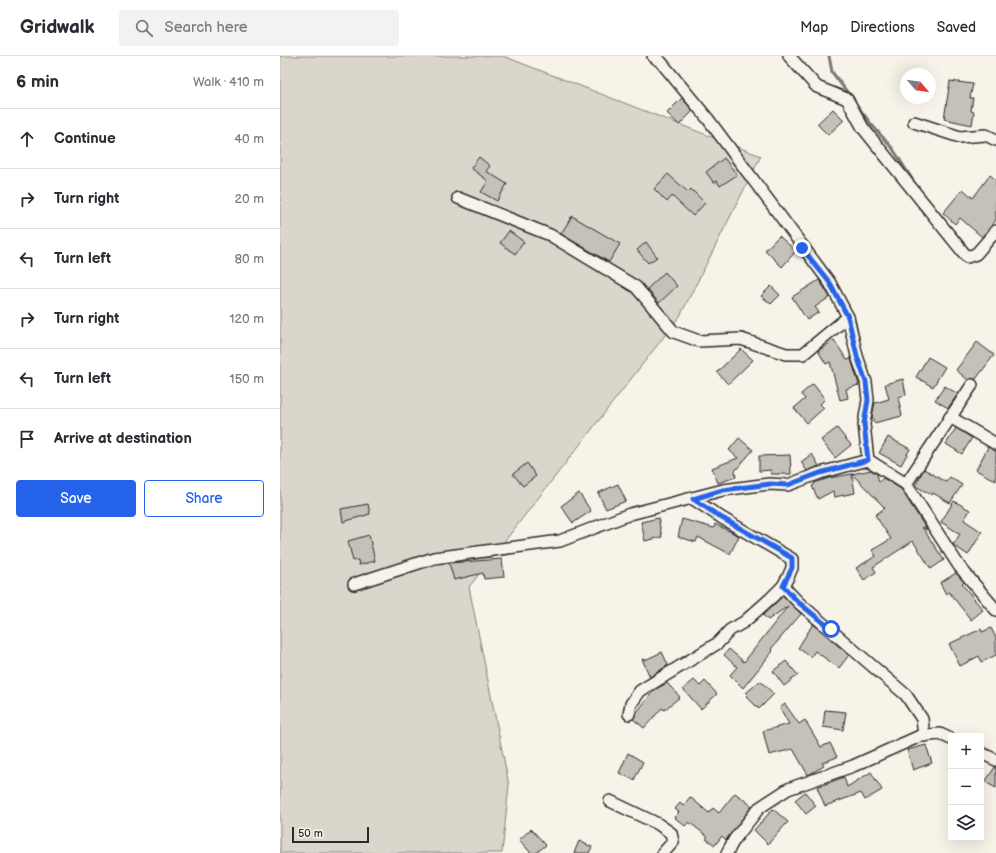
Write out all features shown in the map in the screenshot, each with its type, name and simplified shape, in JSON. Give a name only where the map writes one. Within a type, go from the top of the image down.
[{"type":"street","points":[[653,56],[661,62],[708,119],[830,283],[848,317],[857,356],[866,382],[868,400],[864,424],[868,460]]},
{"type":"street","points":[[789,56],[817,87],[847,98],[863,128],[967,257],[976,254],[996,231]]},
{"type":"street","points":[[914,122],[960,137],[986,134],[996,140]]},
{"type":"street","points":[[458,198],[550,235],[636,287],[674,332],[699,341],[741,339],[786,354],[803,354],[848,317]]},
{"type":"street","points":[[906,484],[972,385]]},
{"type":"street","points":[[950,417],[996,444]]},
{"type":"street","points":[[354,584],[434,558],[560,541],[630,514],[693,499],[723,490],[770,484],[788,485],[820,473],[868,460],[906,484],[959,566],[996,610]]},
{"type":"street","points":[[629,714],[630,704],[640,691],[718,643],[730,630],[744,622],[783,586],[792,568],[792,558],[722,518],[693,499]]},
{"type":"street","points":[[783,586],[798,602],[906,695],[922,719],[924,736]]},
{"type":"street","points":[[727,853],[734,840],[759,808],[788,789],[853,766],[924,736],[940,734],[948,738]]},
{"type":"street","points":[[984,754],[996,760]]},
{"type":"street","points":[[610,801],[658,824],[671,833],[673,842],[663,853]]},
{"type":"shaded area","points":[[280,56],[503,56],[761,156],[680,316],[469,587],[509,785],[502,853],[280,853]]},
{"type":"building","points":[[950,81],[973,84],[970,98],[973,98],[971,111],[974,112],[972,125],[944,119]]},
{"type":"building","points":[[682,98],[693,111],[679,125],[667,113]]},
{"type":"building","points":[[833,109],[844,120],[828,135],[817,124]]},
{"type":"building","points":[[479,157],[490,166],[486,171],[507,184],[497,201],[481,192],[488,181],[471,168]]},
{"type":"building","points":[[724,158],[737,175],[720,186],[717,181],[714,183],[706,172]]},
{"type":"building","points":[[668,174],[688,192],[691,189],[705,203],[693,216],[672,196],[667,202],[654,189]]},
{"type":"building","points":[[990,175],[996,180],[996,220],[982,237],[960,218],[955,224],[943,213],[963,189],[973,198]]},
{"type":"building","points":[[572,216],[620,244],[609,262],[561,234]]},
{"type":"building","points":[[509,231],[524,242],[515,254],[500,243]]},
{"type":"building","points":[[779,236],[796,251],[782,267],[765,250]]},
{"type":"building","points":[[646,242],[657,257],[648,263],[637,250]]},
{"type":"building","points":[[665,272],[677,286],[659,303],[647,289]]},
{"type":"building","points":[[819,280],[830,297],[815,307],[819,312],[807,320],[792,297]]},
{"type":"building","points":[[771,286],[780,295],[771,304],[761,296]]},
{"type":"building","points":[[834,340],[847,360],[851,359],[859,385],[846,389],[848,398],[840,400],[830,362],[826,364],[818,351]]},
{"type":"building","points":[[977,342],[994,355],[976,379],[968,380],[956,370]]},
{"type":"building","points":[[741,349],[753,360],[728,384],[717,372]]},
{"type":"building","points":[[928,357],[945,367],[933,387],[916,377]]},
{"type":"building","points":[[903,379],[906,395],[898,397],[902,416],[874,423],[872,416],[875,403],[889,399],[885,384]]},
{"type":"building","points":[[813,384],[825,399],[820,404],[824,408],[807,423],[794,408],[805,399],[801,394]]},
{"type":"building","points":[[945,386],[958,394],[948,408],[935,400]]},
{"type":"building","points":[[837,428],[851,445],[835,458],[821,440]]},
{"type":"building","points":[[956,428],[972,438],[962,454],[946,444]]},
{"type":"building","points":[[888,437],[910,449],[901,465],[879,453]]},
{"type":"building","points":[[739,438],[753,450],[735,471],[736,477],[718,483],[712,468],[738,458],[729,450]]},
{"type":"building","points":[[988,447],[996,451],[996,481],[976,470]]},
{"type":"building","points":[[812,454],[819,466],[807,471],[801,462]]},
{"type":"building","points":[[790,455],[791,474],[771,474],[771,470],[759,471],[759,456]]},
{"type":"building","points":[[527,463],[536,476],[523,486],[513,474]]},
{"type":"building","points":[[924,469],[946,482],[950,477],[962,485],[950,503],[933,493],[932,495],[915,486]]},
{"type":"building","points":[[871,470],[877,474],[879,482],[883,478],[901,489],[927,530],[922,527],[944,560],[931,569],[913,541],[873,567],[876,572],[864,580],[856,568],[876,556],[872,550],[891,539],[875,515],[885,508],[852,474]]},
{"type":"building","points":[[852,474],[855,493],[834,497],[833,491],[818,499],[812,486],[815,484],[814,483],[829,478]]},
{"type":"building","points":[[618,484],[626,501],[606,509],[598,493]]},
{"type":"building","points":[[579,493],[591,511],[573,523],[561,506]]},
{"type":"building","points":[[954,501],[970,510],[964,520],[982,532],[968,555],[953,545],[960,534],[941,522]]},
{"type":"building","points":[[368,504],[370,514],[343,522],[341,509]]},
{"type":"building","points":[[658,518],[662,537],[645,541],[641,522]]},
{"type":"building","points":[[682,519],[714,528],[715,524],[739,536],[730,554],[698,537],[696,542],[678,537]]},
{"type":"building","points":[[369,535],[375,561],[359,565],[358,560],[353,561],[348,541]]},
{"type":"building","points":[[502,559],[504,577],[484,579],[483,573],[454,580],[449,563]]},
{"type":"building","points":[[956,573],[964,582],[962,584],[983,610],[971,620],[949,592],[946,594],[940,583]]},
{"type":"building","points":[[783,596],[801,614],[771,649],[773,651],[743,688],[730,675],[737,667],[724,655],[729,649],[744,662],[788,606],[768,620],[763,615]]},
{"type":"building","points":[[813,624],[849,655],[839,668],[815,651],[811,657],[798,648]]},
{"type":"building","points":[[991,628],[996,638],[996,655],[982,662],[979,656],[960,666],[949,644],[981,629],[982,632]]},
{"type":"building","points":[[662,652],[668,665],[650,677],[642,659],[645,660]]},
{"type":"building","points":[[786,661],[798,675],[784,686],[773,671]]},
{"type":"building","points":[[694,680],[700,686],[705,681],[717,694],[701,709],[683,689]]},
{"type":"building","points":[[760,681],[774,694],[759,709],[746,696],[748,694],[746,693]]},
{"type":"building","points":[[667,683],[680,697],[664,710],[662,708],[644,728],[633,719],[654,690]]},
{"type":"building","points":[[785,704],[799,724],[805,720],[821,747],[830,743],[837,757],[822,763],[824,766],[808,775],[793,749],[769,755],[763,731],[789,724],[780,708]]},
{"type":"building","points":[[825,710],[846,712],[843,730],[823,727]]},
{"type":"building","points":[[926,745],[932,763],[913,770],[907,750]]},
{"type":"building","points":[[628,753],[643,762],[634,780],[619,773]]},
{"type":"building","points":[[996,767],[996,788],[985,782]]},
{"type":"building","points":[[871,772],[882,790],[865,800],[861,793],[825,806],[817,787],[844,777],[847,787]]},
{"type":"building","points":[[805,792],[816,806],[806,814],[795,800]]},
{"type":"building","points":[[735,793],[752,806],[726,840],[722,836],[715,845],[706,839],[708,837],[689,822],[685,826],[674,817],[679,812],[675,809],[680,803],[683,806],[690,797],[709,813],[713,808],[719,813]]},
{"type":"building","points":[[773,809],[788,822],[768,844],[754,830]]},
{"type":"building","points":[[531,829],[546,845],[536,853],[531,853],[519,840]]},
{"type":"building","points":[[579,841],[592,847],[589,853],[574,853]]},
{"type":"waterway","points":[[829,56],[832,72],[871,124],[893,149],[917,187]]},
{"type":"route","points":[[802,248],[830,283],[848,317],[857,356],[866,382],[868,400],[864,424],[868,460],[820,473],[788,485],[770,484],[723,490],[693,499],[762,542],[792,558],[792,568],[783,586],[798,602],[831,629]]}]
